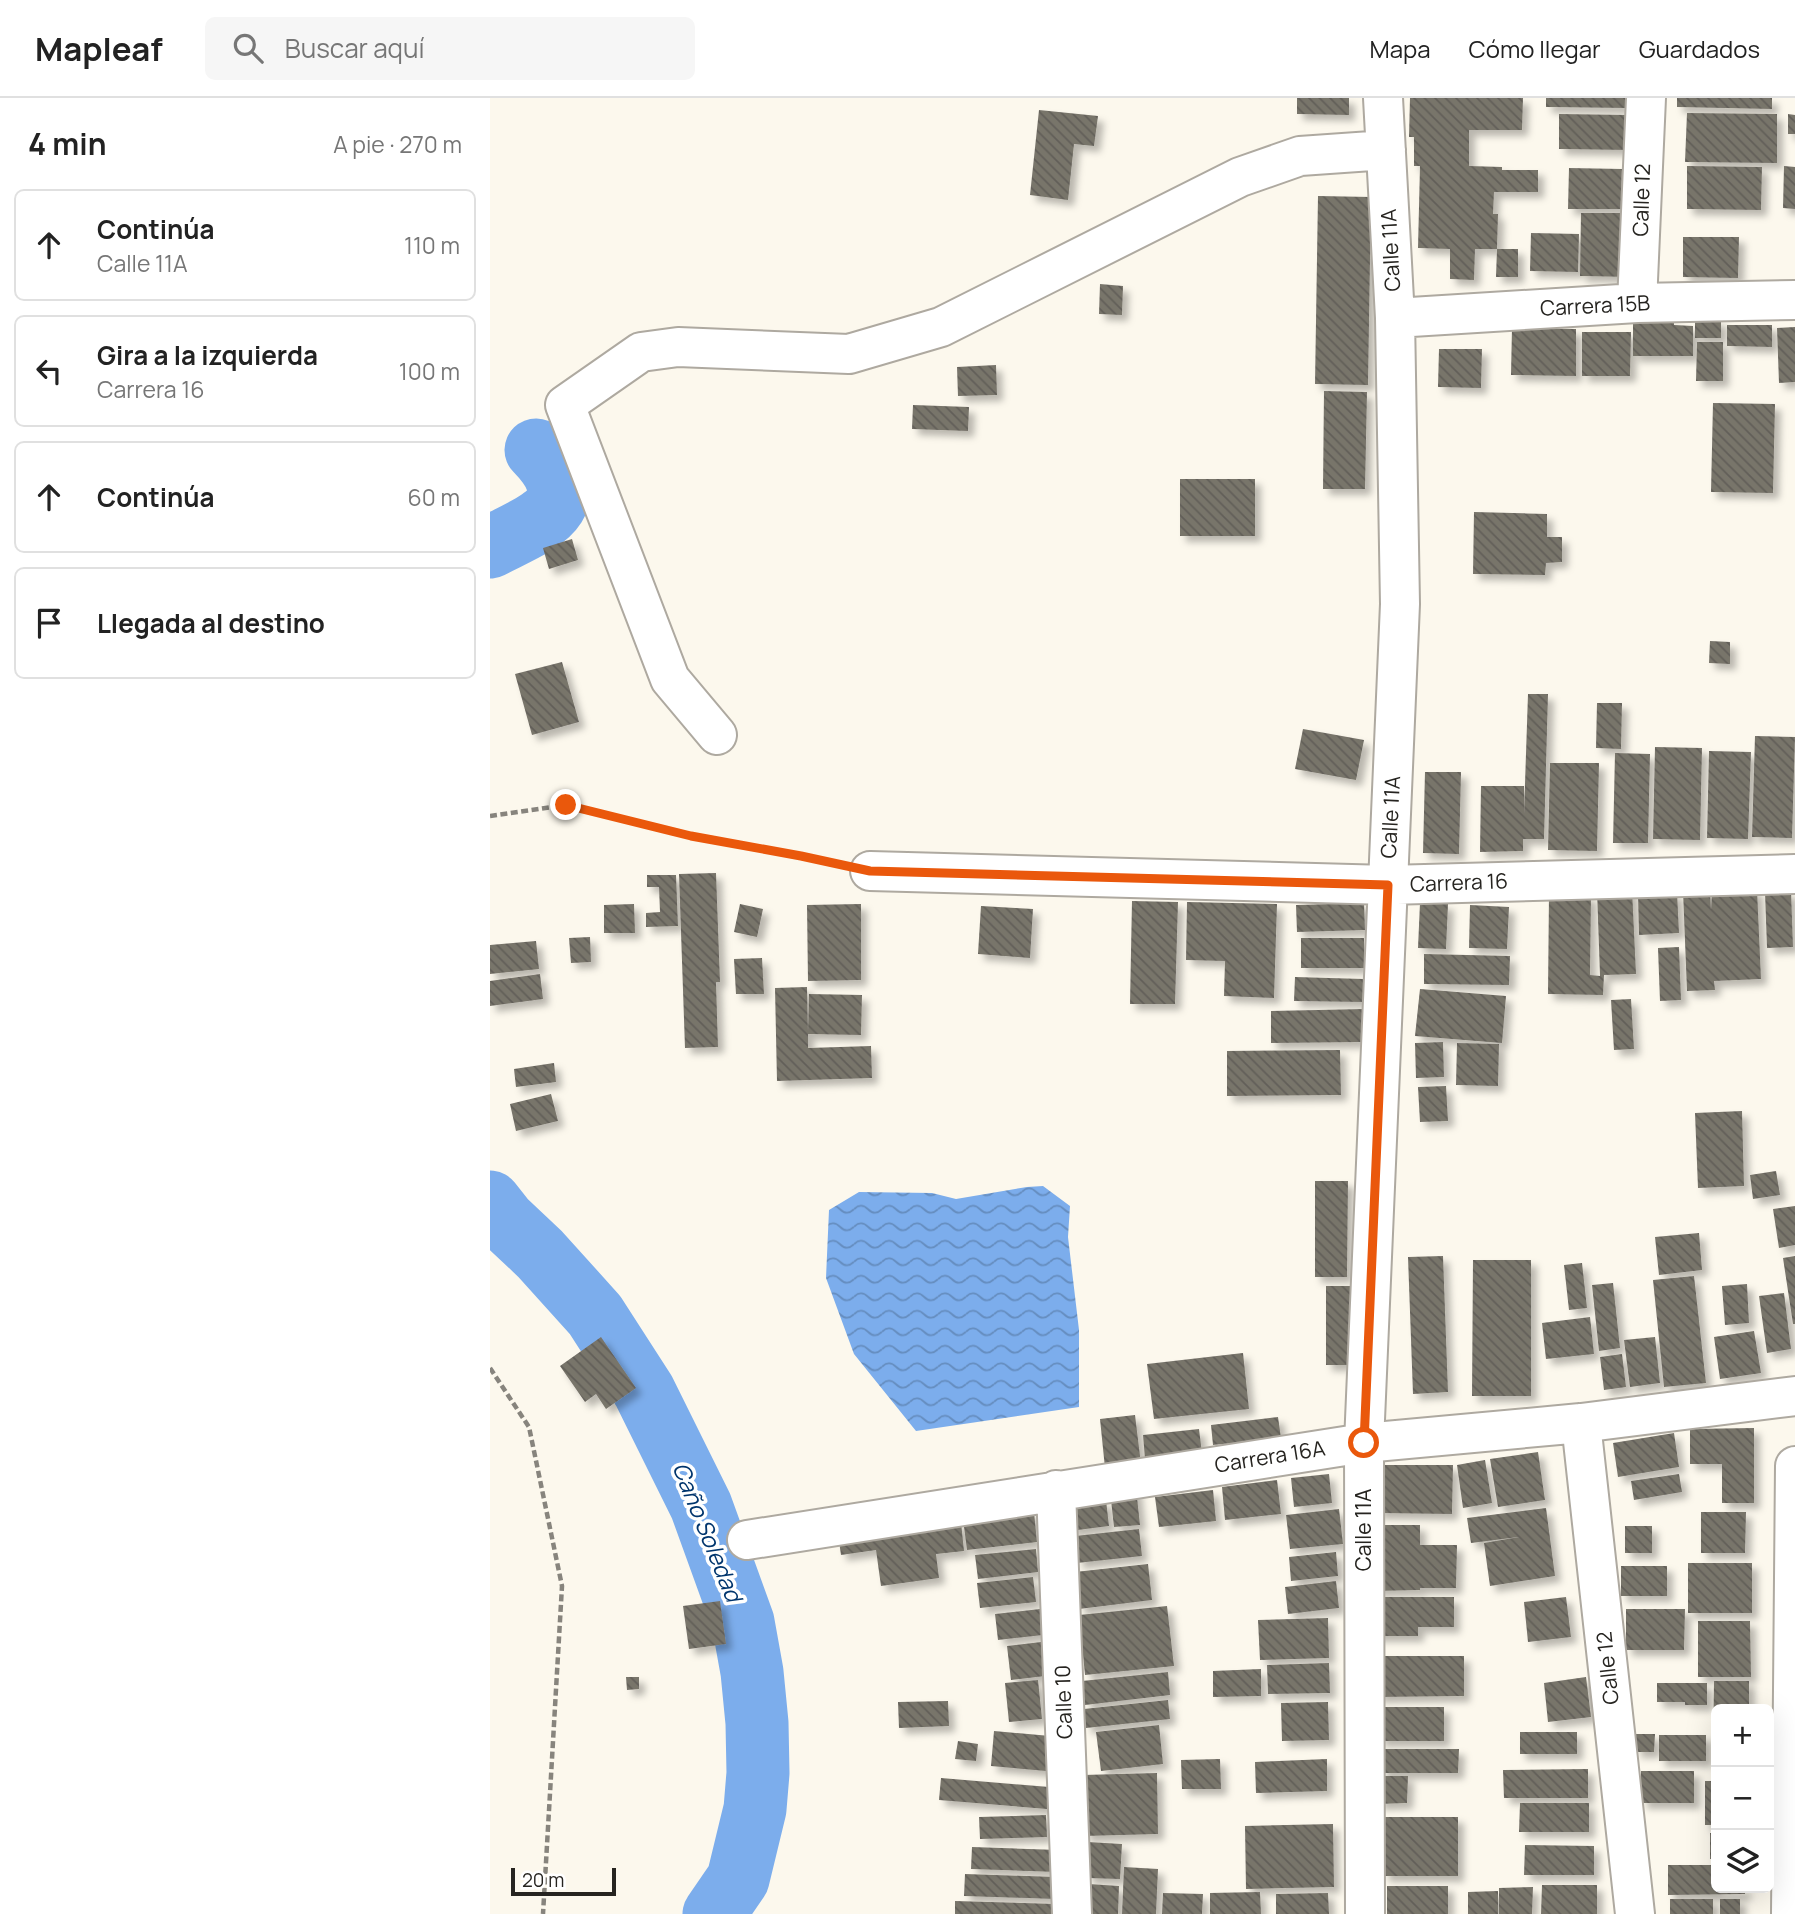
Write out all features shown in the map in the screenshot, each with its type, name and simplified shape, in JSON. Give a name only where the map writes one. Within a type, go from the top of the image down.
[{"type":"street","name":"Calle 11A","points":[[1365,1914],[1364,1443],[1400,604],[1395,318],[1382,98]]},
{"type":"street","name":"Calle 12","points":[[1637,303],[1646,98]]},
{"type":"street","points":[[717,735],[670,679],[565,405],[641,352],[678,347],[849,354],[941,327],[1240,177],[1300,156],[1385,149]]},
{"type":"street","name":"Carrera 15B","points":[[1395,318],[1637,303],[1795,300]]},
{"type":"street","name":"Carrera 16","points":[[870,871],[1388,885],[1795,874]]},
{"type":"street","name":"Carrera 16A","points":[[747,1540],[1364,1443],[1581,1423],[1795,1396]]},
{"type":"street","name":"Calle 12","points":[[1581,1423],[1635,1914]]},
{"type":"street","points":[[1791,1914],[1795,1466]]},
{"type":"street","name":"Calle 10","points":[[1056,1490],[1072,1914]]},
{"type":"path","points":[[490,816],[566,805],[691,836],[870,871]]},
{"type":"path","points":[[490,1368],[529,1427],[562,1586],[543,1914]]},
{"type":"water","points":[[1043,1186],[1070,1206],[1068,1237],[1079,1330],[1079,1407],[916,1431],[854,1354],[826,1278],[829,1210],[859,1192],[932,1193],[956,1199]]},
{"type":"building","points":[[1297,98],[1349,98],[1349,115],[1297,114]]},
{"type":"building","points":[[1410,98],[1523,98],[1522,130],[1469,130],[1469,166],[1538,170],[1538,192],[1494,192],[1493,214],[1498,214],[1497,249],[1475,249],[1474,280],[1450,279],[1450,249],[1418,248],[1420,166],[1414,166],[1414,137],[1409,137]]},
{"type":"building","points":[[1546,98],[1627,98],[1627,108],[1546,107]]},
{"type":"building","points":[[1677,98],[1772,98],[1772,109],[1677,107]]},
{"type":"building","points":[[1039,110],[1098,116],[1094,146],[1074,144],[1068,200],[1030,195]]},
{"type":"building","points":[[1687,113],[1777,114],[1777,163],[1685,162]]},
{"type":"building","points":[[1559,114],[1630,115],[1629,150],[1559,149]]},
{"type":"building","points":[[1788,114],[1795,115],[1795,134],[1788,134]]},
{"type":"building","points":[[1687,166],[1762,167],[1761,210],[1687,209]]},
{"type":"building","points":[[1784,166],[1795,167],[1795,209],[1783,208]]},
{"type":"building","points":[[1569,168],[1622,169],[1621,209],[1568,209]]},
{"type":"building","points":[[1318,196],[1371,197],[1368,385],[1315,384]]},
{"type":"building","points":[[1581,213],[1633,213],[1632,277],[1580,276]]},
{"type":"building","points":[[1531,233],[1579,234],[1578,272],[1530,271]]},
{"type":"building","points":[[1683,237],[1739,237],[1738,278],[1683,277]]},
{"type":"building","points":[[1497,249],[1518,249],[1518,277],[1496,277]]},
{"type":"building","points":[[1100,284],[1123,286],[1122,315],[1099,314]]},
{"type":"building","points":[[1695,319],[1721,320],[1721,338],[1695,338]]},
{"type":"building","points":[[1633,321],[1674,322],[1674,325],[1693,326],[1693,356],[1633,356]]},
{"type":"building","points":[[1727,325],[1772,325],[1772,347],[1727,346]]},
{"type":"building","points":[[1795,327],[1795,382],[1779,383],[1777,328]]},
{"type":"building","points":[[1512,328],[1576,329],[1576,376],[1511,375]]},
{"type":"building","points":[[1582,332],[1631,332],[1630,376],[1582,376]]},
{"type":"building","points":[[1697,342],[1723,342],[1723,381],[1696,381]]},
{"type":"building","points":[[1439,349],[1482,349],[1481,388],[1438,387]]},
{"type":"building","points":[[996,365],[997,395],[958,396],[957,367]]},
{"type":"building","points":[[1324,391],[1367,392],[1365,489],[1323,489]]},
{"type":"building","points":[[1713,403],[1775,404],[1773,493],[1711,492]]},
{"type":"building","points":[[913,405],[969,407],[968,431],[912,429]]},
{"type":"building","points":[[1180,479],[1255,479],[1255,536],[1180,536]]},
{"type":"building","points":[[1474,512],[1547,514],[1547,537],[1562,537],[1562,562],[1546,563],[1545,575],[1473,574]]},
{"type":"building","points":[[572,539],[578,560],[549,569],[543,548]]},
{"type":"building","points":[[1710,641],[1730,642],[1730,664],[1709,663]]},
{"type":"building","points":[[562,662],[579,722],[532,735],[515,674]]},
{"type":"building","points":[[1528,694],[1548,694],[1544,839],[1523,839],[1523,851],[1480,852],[1481,786],[1524,786],[1524,814]]},
{"type":"building","points":[[1597,703],[1622,703],[1621,749],[1596,748]]},
{"type":"building","points":[[1303,729],[1364,740],[1356,780],[1295,769]]},
{"type":"building","points":[[1755,736],[1795,737],[1792,838],[1752,837]]},
{"type":"building","points":[[1655,747],[1702,748],[1700,840],[1653,839]]},
{"type":"building","points":[[1709,751],[1751,752],[1748,839],[1707,838]]},
{"type":"building","points":[[1615,753],[1650,754],[1648,843],[1613,843]]},
{"type":"building","points":[[1550,763],[1599,763],[1597,851],[1548,850]]},
{"type":"building","points":[[1425,772],[1461,772],[1459,854],[1423,853]]},
{"type":"building","points":[[716,873],[720,982],[716,982],[718,1047],[685,1048],[679,874]]},
{"type":"building","points":[[647,875],[676,875],[678,926],[646,927],[646,913],[660,912],[659,887],[647,887]]},
{"type":"building","points":[[1632,889],[1636,974],[1604,975],[1603,995],[1548,994],[1549,894],[1591,895],[1590,975],[1600,976],[1597,890]]},
{"type":"building","points":[[1757,889],[1761,979],[1714,981],[1715,990],[1687,991],[1683,891],[1710,890],[1711,910],[1712,891]]},
{"type":"building","points":[[1791,891],[1793,947],[1767,948],[1765,892]]},
{"type":"building","points":[[1677,892],[1679,933],[1639,935],[1638,894]]},
{"type":"building","points":[[1132,901],[1178,902],[1175,1004],[1130,1004]]},
{"type":"building","points":[[1187,902],[1277,904],[1274,998],[1224,996],[1225,961],[1186,960]]},
{"type":"building","points":[[1364,903],[1365,930],[1297,932],[1296,905]]},
{"type":"building","points":[[1420,903],[1448,904],[1446,949],[1418,948]]},
{"type":"building","points":[[634,904],[635,933],[604,933],[604,905]]},
{"type":"building","points":[[740,904],[763,909],[757,937],[734,932]]},
{"type":"building","points":[[861,904],[861,980],[808,981],[807,905]]},
{"type":"building","points":[[1470,905],[1509,907],[1507,949],[1469,948]]},
{"type":"building","points":[[981,906],[1033,909],[1030,958],[978,954]]},
{"type":"building","points":[[590,937],[591,962],[571,963],[569,938]]},
{"type":"building","points":[[1301,938],[1364,938],[1364,968],[1301,968]]},
{"type":"building","points":[[536,941],[539,969],[490,974],[490,945]]},
{"type":"building","points":[[1679,947],[1681,1000],[1660,1001],[1658,948]]},
{"type":"building","points":[[1424,954],[1510,956],[1509,985],[1424,984]]},
{"type":"building","points":[[762,958],[764,994],[736,994],[734,959]]},
{"type":"building","points":[[540,974],[543,999],[490,1006],[490,981]]},
{"type":"building","points":[[1295,977],[1364,979],[1364,1002],[1294,1001]]},
{"type":"building","points":[[807,987],[808,1031],[809,994],[862,995],[861,1035],[808,1034],[808,1048],[871,1046],[872,1078],[777,1081],[775,988]]},
{"type":"building","points":[[1420,989],[1506,996],[1502,1043],[1415,1036]]},
{"type":"building","points":[[1631,999],[1634,1049],[1614,1050],[1611,1000]]},
{"type":"building","points":[[1364,1009],[1364,1042],[1271,1043],[1271,1011]]},
{"type":"building","points":[[1443,1042],[1444,1077],[1416,1078],[1415,1043]]},
{"type":"building","points":[[1457,1043],[1499,1044],[1498,1086],[1456,1085]]},
{"type":"building","points":[[1340,1050],[1341,1095],[1227,1096],[1227,1051]]},
{"type":"building","points":[[554,1063],[556,1082],[516,1087],[514,1069]]},
{"type":"building","points":[[1446,1086],[1448,1121],[1420,1122],[1418,1087]]},
{"type":"building","points":[[551,1094],[558,1121],[516,1131],[510,1104]]},
{"type":"building","points":[[1742,1111],[1744,1186],[1698,1188],[1695,1113]]},
{"type":"building","points":[[1776,1171],[1780,1195],[1753,1199],[1750,1175]]},
{"type":"building","points":[[1315,1181],[1348,1181],[1347,1277],[1315,1277]]},
{"type":"building","points":[[1795,1206],[1795,1245],[1779,1248],[1773,1209]]},
{"type":"building","points":[[1699,1233],[1702,1270],[1659,1275],[1655,1237]]},
{"type":"building","points":[[1443,1256],[1448,1392],[1413,1394],[1408,1257]]},
{"type":"building","points":[[1795,1256],[1795,1324],[1793,1324],[1783,1258]]},
{"type":"building","points":[[1473,1260],[1531,1260],[1531,1396],[1472,1396]]},
{"type":"building","points":[[1582,1263],[1587,1308],[1569,1310],[1564,1265]]},
{"type":"building","points":[[1694,1276],[1706,1383],[1664,1387],[1653,1280]]},
{"type":"building","points":[[1613,1283],[1620,1348],[1599,1351],[1592,1285]]},
{"type":"building","points":[[1747,1284],[1749,1323],[1725,1325],[1722,1286]]},
{"type":"building","points":[[1326,1286],[1350,1286],[1350,1365],[1326,1365]]},
{"type":"building","points":[[1784,1293],[1791,1349],[1767,1353],[1759,1296]]},
{"type":"building","points":[[1590,1317],[1594,1354],[1546,1359],[1542,1323]]},
{"type":"building","points":[[1754,1331],[1761,1373],[1720,1379],[1714,1337]]},
{"type":"building","points":[[601,1337],[636,1388],[606,1409],[596,1394],[585,1402],[560,1366]]},
{"type":"building","points":[[1655,1337],[1660,1383],[1630,1387],[1624,1340]]},
{"type":"building","points":[[1243,1353],[1249,1409],[1154,1419],[1147,1364]]},
{"type":"building","points":[[1622,1354],[1626,1387],[1604,1390],[1600,1357]]},
{"type":"building","points":[[1135,1415],[1141,1464],[1105,1468],[1100,1419]]},
{"type":"building","points":[[1278,1417],[1281,1438],[1213,1445],[1211,1425]]},
{"type":"building","points":[[1754,1428],[1754,1503],[1722,1503],[1722,1464],[1690,1464],[1690,1429]]},
{"type":"building","points":[[1199,1429],[1202,1453],[1145,1459],[1143,1435]]},
{"type":"building","points":[[1674,1433],[1679,1467],[1618,1477],[1613,1443]]},
{"type":"building","points":[[1538,1452],[1545,1500],[1498,1507],[1490,1459]]},
{"type":"building","points":[[1485,1460],[1492,1503],[1463,1508],[1457,1465]]},
{"type":"building","points":[[1376,1465],[1453,1465],[1452,1514],[1376,1513]]},
{"type":"building","points":[[1329,1474],[1332,1503],[1294,1507],[1291,1478]]},
{"type":"building","points":[[1679,1474],[1682,1492],[1634,1500],[1631,1481]]},
{"type":"building","points":[[1277,1480],[1281,1514],[1225,1520],[1222,1487]]},
{"type":"building","points":[[1136,1488],[1140,1525],[1114,1527],[1110,1491]]},
{"type":"building","points":[[1213,1490],[1216,1521],[1159,1527],[1155,1497]]},
{"type":"building","points":[[1106,1500],[1109,1526],[1070,1531],[1067,1504]]},
{"type":"building","points":[[1546,1508],[1555,1576],[1490,1586],[1484,1543],[1519,1537],[1471,1543],[1467,1518]]},
{"type":"building","points":[[1339,1509],[1343,1544],[1290,1549],[1286,1515]]},
{"type":"building","points":[[1034,1512],[1037,1542],[967,1550],[963,1519]]},
{"type":"building","points":[[1701,1512],[1746,1512],[1745,1553],[1701,1553]]},
{"type":"building","points":[[961,1522],[964,1551],[936,1554],[939,1578],[881,1586],[876,1550],[841,1555],[838,1534]]},
{"type":"building","points":[[1374,1525],[1420,1525],[1420,1545],[1457,1545],[1456,1588],[1374,1591]]},
{"type":"building","points":[[1625,1526],[1652,1526],[1652,1553],[1625,1553]]},
{"type":"building","points":[[1139,1529],[1142,1556],[1077,1563],[1075,1536]]},
{"type":"building","points":[[1036,1549],[1038,1572],[978,1579],[975,1555]]},
{"type":"building","points":[[1336,1552],[1338,1576],[1291,1581],[1289,1557]]},
{"type":"building","points":[[1688,1563],[1752,1563],[1752,1613],[1688,1613]]},
{"type":"building","points":[[1148,1564],[1152,1600],[1079,1609],[1075,1572]]},
{"type":"building","points":[[1621,1566],[1667,1566],[1667,1596],[1621,1596]]},
{"type":"building","points":[[1033,1577],[1036,1602],[980,1608],[977,1583]]},
{"type":"building","points":[[1336,1581],[1339,1608],[1288,1614],[1285,1587]]},
{"type":"building","points":[[1374,1597],[1454,1597],[1454,1627],[1418,1627],[1418,1636],[1373,1636]]},
{"type":"building","points":[[1566,1597],[1571,1637],[1528,1642],[1524,1602]]},
{"type":"building","points":[[720,1601],[726,1644],[689,1649],[683,1606]]},
{"type":"building","points":[[1167,1606],[1174,1666],[1085,1675],[1079,1615]]},
{"type":"building","points":[[1040,1609],[1043,1635],[998,1640],[995,1614]]},
{"type":"building","points":[[1626,1609],[1685,1609],[1684,1650],[1626,1650]]},
{"type":"building","points":[[1328,1618],[1329,1658],[1260,1660],[1258,1620]]},
{"type":"building","points":[[1698,1621],[1750,1621],[1751,1677],[1698,1677]]},
{"type":"building","points":[[1041,1642],[1045,1676],[1011,1680],[1007,1646]]},
{"type":"building","points":[[1376,1656],[1464,1656],[1464,1696],[1376,1697]]},
{"type":"building","points":[[1329,1663],[1330,1693],[1268,1694],[1267,1665]]},
{"type":"building","points":[[1261,1669],[1261,1696],[1213,1697],[1213,1671]]},
{"type":"building","points":[[1168,1672],[1170,1695],[1085,1705],[1082,1681]]},
{"type":"building","points":[[626,1677],[639,1677],[639,1689],[627,1690]]},
{"type":"building","points":[[1586,1677],[1591,1717],[1548,1722],[1544,1683]]},
{"type":"building","points":[[1038,1680],[1042,1719],[1009,1722],[1005,1683]]},
{"type":"building","points":[[1714,1681],[1749,1681],[1749,1704],[1714,1704]]},
{"type":"building","points":[[1657,1683],[1707,1683],[1707,1705],[1657,1702]]},
{"type":"building","points":[[1168,1700],[1170,1719],[1086,1728],[1084,1709]]},
{"type":"building","points":[[948,1701],[949,1726],[899,1728],[898,1702]]},
{"type":"building","points":[[1328,1702],[1329,1740],[1282,1741],[1281,1703]]},
{"type":"building","points":[[1378,1707],[1444,1707],[1444,1741],[1378,1741]]},
{"type":"building","points":[[1159,1725],[1163,1764],[1101,1771],[1096,1732]]},
{"type":"building","points":[[994,1731],[1050,1736],[1046,1771],[991,1766]]},
{"type":"building","points":[[1520,1732],[1577,1732],[1577,1754],[1520,1754]]},
{"type":"building","points":[[1635,1734],[1655,1734],[1654,1752],[1635,1752]]},
{"type":"building","points":[[1659,1735],[1706,1735],[1706,1761],[1659,1761]]},
{"type":"building","points":[[958,1741],[978,1744],[976,1761],[955,1759]]},
{"type":"building","points":[[1380,1749],[1459,1749],[1458,1773],[1380,1773]]},
{"type":"building","points":[[1220,1759],[1221,1789],[1182,1789],[1181,1760]]},
{"type":"building","points":[[1327,1759],[1327,1791],[1256,1793],[1255,1762]]},
{"type":"building","points":[[1588,1769],[1588,1798],[1504,1798],[1503,1770]]},
{"type":"building","points":[[1641,1771],[1694,1771],[1694,1803],[1641,1803]]},
{"type":"building","points":[[1157,1773],[1158,1834],[1084,1836],[1083,1775]]},
{"type":"building","points":[[1378,1776],[1408,1776],[1407,1803],[1377,1804]]},
{"type":"building","points":[[941,1778],[1049,1787],[1047,1809],[939,1800]]},
{"type":"building","points":[[1705,1781],[1711,1781],[1711,1825],[1705,1825]]},
{"type":"building","points":[[1520,1803],[1589,1803],[1589,1832],[1519,1832]]},
{"type":"building","points":[[1046,1815],[1047,1837],[980,1839],[979,1817]]},
{"type":"building","points":[[1383,1817],[1458,1817],[1458,1876],[1383,1876]]},
{"type":"building","points":[[1333,1824],[1334,1887],[1246,1889],[1245,1826]]},
{"type":"building","points":[[1088,1842],[1122,1844],[1120,1879],[1086,1878]]},
{"type":"building","points":[[1525,1845],[1594,1846],[1594,1875],[1524,1875]]},
{"type":"building","points":[[972,1847],[1059,1850],[1058,1872],[971,1869]]},
{"type":"building","points":[[1668,1865],[1711,1865],[1711,1893],[1745,1893],[1745,1894],[1668,1895]]},
{"type":"building","points":[[1124,1867],[1158,1869],[1156,1914],[1122,1914]]},
{"type":"building","points":[[965,1874],[1056,1877],[1055,1899],[964,1896]]},
{"type":"building","points":[[1089,1884],[1119,1886],[1118,1914],[1087,1914]]},
{"type":"building","points":[[1542,1885],[1597,1885],[1597,1914],[1541,1914]]},
{"type":"building","points":[[1387,1886],[1448,1886],[1448,1914],[1387,1914]]},
{"type":"building","points":[[1533,1887],[1532,1914],[1499,1914],[1499,1888]]},
{"type":"building","points":[[1498,1891],[1498,1914],[1468,1914],[1468,1892]]},
{"type":"building","points":[[1260,1892],[1261,1914],[1210,1914],[1210,1893]]},
{"type":"building","points":[[1163,1893],[1203,1894],[1202,1914],[1162,1914]]},
{"type":"building","points":[[1328,1893],[1329,1914],[1276,1914],[1276,1894]]},
{"type":"building","points":[[1670,1899],[1713,1899],[1713,1914],[1670,1914]]},
{"type":"building","points":[[1720,1899],[1740,1899],[1740,1914],[1720,1914]]},
{"type":"building","points":[[955,1901],[1056,1904],[1055,1914],[955,1914]]},
{"type":"waterway","name":"Caño Soledad","points":[[490,547],[539,521],[551,511],[558,499],[558,486],[552,470],[536,450]]},
{"type":"waterway","name":"Caño Soledad","points":[[490,1202],[595,1315],[644,1391],[701,1506],[743,1622],[757,1723],[758,1773],[755,1809],[738,1879],[714,1914]]},
{"type":"route","points":[[566,805],[691,836],[870,871],[1388,885],[1364,1443]]}]
